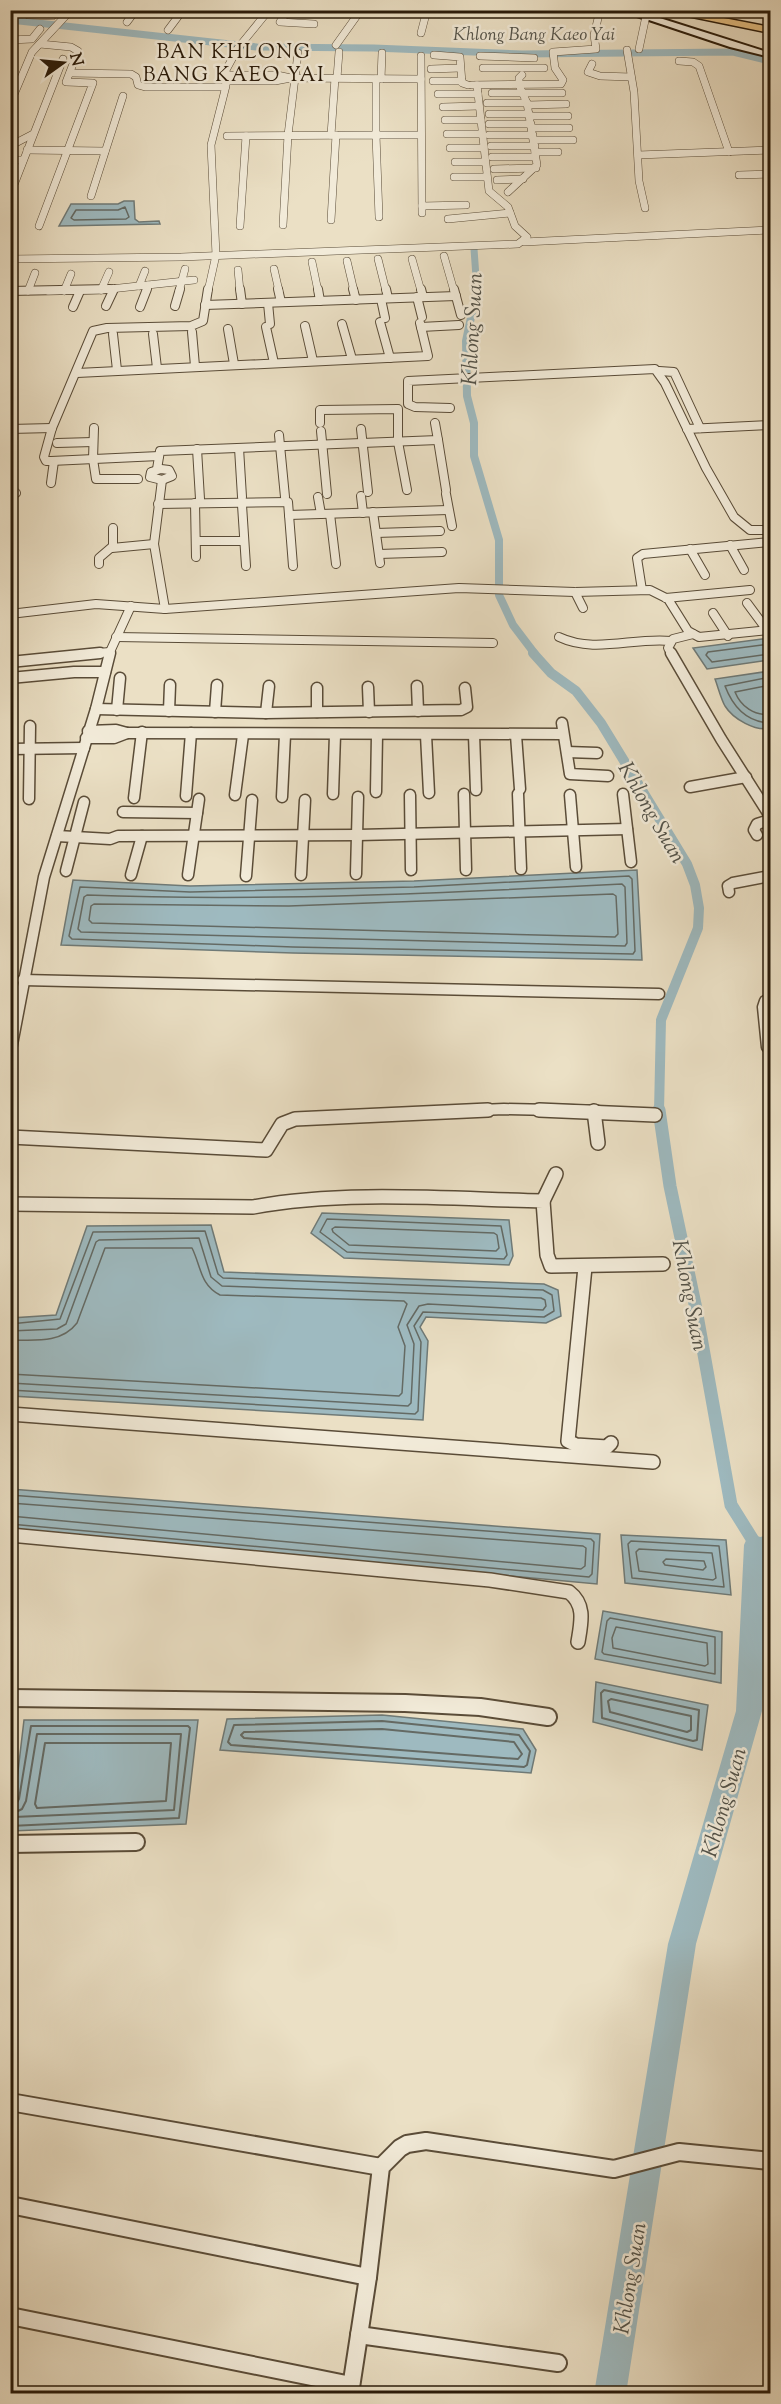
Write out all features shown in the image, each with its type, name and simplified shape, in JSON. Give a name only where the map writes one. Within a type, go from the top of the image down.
[{"type":"highway","points":[[663,10],[771,28]]},
{"type":"highway","points":[[719,10],[771,16]]},
{"type":"highway","points":[[747,10],[771,16]]},
{"type":"main road","points":[[623,10],[771,56]]},
{"type":"street","points":[[10,104],[14,85],[32,52],[71,10]]},
{"type":"street","points":[[127,22],[136,10]]},
{"type":"street","points":[[168,30],[183,10]]},
{"type":"street","points":[[268,10],[239,46],[229,63],[211,145],[216,255],[204,321],[197,325],[96,329],[90,338],[52,428],[44,457],[46,461],[54,461],[197,449],[438,440]]},
{"type":"street","points":[[336,45],[361,10]]},
{"type":"street","points":[[421,33],[427,10]]},
{"type":"street","points":[[483,68],[551,85],[563,82],[553,55],[596,49],[594,35],[600,10]]},
{"type":"street","points":[[314,24],[280,22],[288,11],[321,14]]},
{"type":"street","points":[[24,12],[48,14]]},
{"type":"street","points":[[639,49],[646,16]]},
{"type":"street","points":[[10,40],[32,39],[40,28]]},
{"type":"street","points":[[39,226],[93,82],[66,83],[78,51],[71,47],[40,44]]},
{"type":"street","points":[[331,219],[333,135],[339,52]]},
{"type":"street","points":[[283,225],[288,135],[293,78],[298,53]]},
{"type":"street","points":[[379,217],[376,135],[382,53]]},
{"type":"street","points":[[627,53],[639,181],[645,207]]},
{"type":"street","points":[[434,55],[460,57],[460,68],[478,94],[483,105],[481,120],[486,134],[489,160],[487,177],[489,191],[508,207],[514,226],[527,237],[524,242]]},
{"type":"street","points":[[421,56],[422,209],[466,209],[466,194]]},
{"type":"street","points":[[480,56],[534,58]]},
{"type":"street","points":[[520,58],[536,168]]},
{"type":"street","points":[[10,195],[63,59]]},
{"type":"street","points":[[679,61],[693,62],[699,66],[729,152]]},
{"type":"street","points":[[592,64],[588,72],[590,74],[631,77]]},
{"type":"street","points":[[431,69],[460,68]]},
{"type":"street","points":[[433,81],[470,84],[523,78],[544,68]]},
{"type":"street","points":[[70,73],[131,74],[136,77],[138,85],[145,87],[277,75],[293,78],[421,79]]},
{"type":"street","points":[[482,78],[546,78]]},
{"type":"street","points":[[486,93],[566,104]]},
{"type":"street","points":[[443,107],[483,105],[562,93]]},
{"type":"street","points":[[438,94],[478,94]]},
{"type":"street","points":[[91,196],[123,96]]},
{"type":"street","points":[[489,114],[533,135],[558,152]]},
{"type":"street","points":[[455,162],[489,160],[568,116]]},
{"type":"street","points":[[445,120],[481,120]]},
{"type":"street","points":[[489,124],[533,135]]},
{"type":"street","points":[[450,148],[487,147],[569,128]]},
{"type":"street","points":[[10,146],[33,134]]},
{"type":"street","points":[[447,134],[533,135],[573,140]]},
{"type":"street","points":[[240,226],[246,135]]},
{"type":"street","points":[[227,136],[421,135]]},
{"type":"street","points":[[27,150],[105,151]]},
{"type":"street","points":[[638,155],[771,150]]},
{"type":"street","points":[[10,160],[24,160]]},
{"type":"street","points":[[494,169],[536,168]]},
{"type":"street","points":[[508,192],[536,168]]},
{"type":"street","points":[[739,175],[771,174]]},
{"type":"street","points":[[454,177],[487,177]]},
{"type":"street","points":[[497,180],[522,179]]},
{"type":"street","points":[[448,219],[510,213]]},
{"type":"street","points":[[10,259],[216,255],[479,244],[505,246],[524,242],[771,230]]},
{"type":"street","points":[[444,256],[461,315]]},
{"type":"street","points":[[378,259],[385,299],[383,320],[390,358]]},
{"type":"street","points":[[78,371],[429,356],[421,322],[420,297],[412,259]]},
{"type":"street","points":[[347,261],[356,300]]},
{"type":"street","points":[[312,262],[320,301]]},
{"type":"street","points":[[175,306],[178,282],[184,269]]},
{"type":"street","points":[[238,270],[242,304]]},
{"type":"street","points":[[274,270],[281,302]]},
{"type":"street","points":[[139,286],[146,271]]},
{"type":"street","points":[[101,290],[108,272]]},
{"type":"street","points":[[28,291],[35,273]]},
{"type":"street","points":[[64,291],[71,274]]},
{"type":"street","points":[[10,291],[101,290],[210,280]]},
{"type":"street","points":[[140,307],[148,285]]},
{"type":"street","points":[[105,306],[114,289]]},
{"type":"street","points":[[73,307],[80,291]]},
{"type":"street","points":[[206,305],[456,296]]},
{"type":"street","points":[[344,300],[345,310]]},
{"type":"street","points":[[305,302],[306,311]]},
{"type":"street","points":[[268,303],[268,325],[274,363]]},
{"type":"street","points":[[227,304],[228,315]]},
{"type":"street","points":[[421,322],[459,326]]},
{"type":"street","points":[[342,324],[352,359]]},
{"type":"street","points":[[305,326],[313,361]]},
{"type":"street","points":[[228,329],[234,364]]},
{"type":"street","points":[[192,332],[195,366]]},
{"type":"street","points":[[113,334],[117,370]]},
{"type":"street","points":[[153,334],[157,368]]},
{"type":"street","points":[[450,408],[408,405],[408,381],[648,368],[674,372],[700,428]]},
{"type":"street","points":[[658,371],[734,517],[750,530],[771,530]]},
{"type":"street","points":[[358,409],[364,444],[363,513]]},
{"type":"street","points":[[336,564],[323,496],[320,410],[398,409],[398,442],[405,493],[405,511]]},
{"type":"street","points":[[435,423],[452,526]]},
{"type":"street","points":[[687,429],[771,425]]},
{"type":"street","points":[[10,429],[52,428]]},
{"type":"street","points":[[94,428],[93,459],[96,480],[138,479]]},
{"type":"street","points":[[279,435],[285,497]]},
{"type":"street","points":[[160,440],[157,470],[149,475],[162,480],[154,544],[165,609]]},
{"type":"street","points":[[57,443],[93,442]]},
{"type":"street","points":[[239,448],[246,566]]},
{"type":"street","points":[[196,557],[197,449]]},
{"type":"street","points":[[51,483],[54,461]]},
{"type":"street","points":[[158,504],[198,501],[286,501],[288,502],[293,566]]},
{"type":"street","points":[[289,515],[448,510]]},
{"type":"street","points":[[373,512],[380,558],[442,552]]},
{"type":"street","points":[[112,548],[113,528]]},
{"type":"street","points":[[376,533],[440,531]]},
{"type":"street","points":[[196,541],[243,541]]},
{"type":"street","points":[[642,590],[638,556],[768,542],[771,551]]},
{"type":"street","points":[[99,564],[99,558],[112,548],[154,544]]},
{"type":"street","points":[[730,545],[744,570]]},
{"type":"street","points":[[690,549],[705,575]]},
{"type":"street","points":[[10,614],[96,604],[165,609],[483,588],[575,592],[642,590],[657,592],[666,598],[688,631],[704,638],[769,630]]},
{"type":"street","points":[[666,598],[750,590]]},
{"type":"street","points":[[575,592],[583,608]]},
{"type":"street","points":[[747,603],[769,630]]},
{"type":"street","points":[[11,1038],[44,877],[96,710],[110,652],[131,606]]},
{"type":"street","points":[[713,613],[728,636]]},
{"type":"street","points":[[559,637],[569,644],[591,646],[647,639],[671,641],[693,634]]},
{"type":"street","points":[[116,638],[493,643]]},
{"type":"street","points":[[671,641],[668,648],[771,816]]},
{"type":"street","points":[[10,662],[110,652]]},
{"type":"street","points":[[10,678],[74,672],[105,672]]},
{"type":"street","points":[[117,710],[120,678]]},
{"type":"street","points":[[169,711],[170,685]]},
{"type":"street","points":[[215,712],[217,685]]},
{"type":"street","points":[[266,713],[269,686]]},
{"type":"street","points":[[417,686],[418,711]]},
{"type":"street","points":[[368,687],[369,712]]},
{"type":"street","points":[[317,688],[317,712]]},
{"type":"street","points":[[96,710],[266,713],[466,709],[465,688]]},
{"type":"street","points":[[562,723],[570,774],[608,776]]},
{"type":"street","points":[[29,799],[30,726]]},
{"type":"street","points":[[10,749],[86,739],[116,730],[127,733],[243,735],[563,734]]},
{"type":"street","points":[[134,798],[142,732]]},
{"type":"street","points":[[186,796],[191,733]]},
{"type":"street","points":[[235,795],[243,735]]},
{"type":"street","points":[[282,797],[285,735]]},
{"type":"street","points":[[333,794],[335,735]]},
{"type":"street","points":[[376,792],[377,735]]},
{"type":"street","points":[[426,735],[429,793]]},
{"type":"street","points":[[474,735],[476,790]]},
{"type":"street","points":[[516,735],[521,869]]},
{"type":"street","points":[[567,752],[597,753]]},
{"type":"street","points":[[690,787],[746,777]]},
{"type":"street","points":[[464,794],[466,870]]},
{"type":"street","points":[[623,794],[631,862]]},
{"type":"street","points":[[410,795],[411,870]]},
{"type":"street","points":[[570,795],[576,867]]},
{"type":"street","points":[[356,874],[358,797]]},
{"type":"street","points":[[188,875],[199,799]]},
{"type":"street","points":[[246,876],[252,800]]},
{"type":"street","points":[[301,875],[305,800]]},
{"type":"street","points":[[66,871],[84,802]]},
{"type":"street","points":[[123,812],[197,813]]},
{"type":"street","points":[[757,835],[753,830],[757,824],[771,820]]},
{"type":"street","points":[[58,833],[110,839],[118,836],[358,836],[518,830],[627,829]]},
{"type":"street","points":[[131,875],[141,836]]},
{"type":"street","points":[[729,892],[729,886],[733,883],[771,876]]},
{"type":"street","points":[[23,980],[659,994]]},
{"type":"street","points":[[767,1047],[763,1007],[765,1001],[771,999]]},
{"type":"street","points":[[10,1137],[266,1150],[282,1124],[295,1119],[504,1109],[655,1115]]},
{"type":"street","points":[[594,1111],[598,1143]]},
{"type":"street","points":[[556,1174],[543,1201],[546,1216],[547,1262],[551,1266],[663,1264]]},
{"type":"street","points":[[10,1204],[253,1207],[289,1200],[397,1198],[543,1201]]},
{"type":"street","points":[[585,1267],[568,1441],[576,1445],[607,1447],[611,1443]]},
{"type":"street","points":[[10,1414],[653,1462]]},
{"type":"street","points":[[10,1535],[490,1580],[569,1592],[579,1600],[582,1610],[578,1642]]},
{"type":"street","points":[[10,1698],[405,1703],[480,1707],[548,1717]]},
{"type":"street","points":[[10,1844],[136,1842]]},
{"type":"street","points":[[10,2102],[381,2167]]},
{"type":"street","points":[[10,2316],[351,2389],[368,2277],[381,2167],[407,2144],[426,2141],[614,2169],[679,2152],[771,2161]]},
{"type":"street","points":[[10,2205],[368,2277]]},
{"type":"street","points":[[359,2335],[558,2363]]},
{"type":"water","points":[[124,201],[134,201],[135,219],[139,222],[159,221],[160,224],[59,226],[71,204],[118,204]]},
{"type":"water","points":[[770,638],[770,660],[707,669],[693,648]]},
{"type":"water","points":[[770,671],[770,728],[764,729],[745,723],[729,711],[715,679]]},
{"type":"water","points":[[637,870],[642,960],[293,953],[61,945],[73,880],[190,886],[414,881]]},
{"type":"water","points":[[322,1213],[509,1220],[513,1256],[509,1265],[344,1258],[311,1233]]},
{"type":"water","points":[[211,1225],[224,1272],[544,1284],[558,1290],[561,1316],[546,1323],[426,1317],[420,1327],[428,1341],[423,1420],[11,1396],[11,1318],[56,1315],[87,1226]]},
{"type":"water","points":[[10,1489],[600,1534],[597,1584],[11,1529]]},
{"type":"water","points":[[621,1535],[726,1540],[731,1595],[625,1583]]},
{"type":"water","points":[[603,1611],[722,1632],[721,1683],[595,1659]]},
{"type":"water","points":[[596,1682],[708,1705],[702,1750],[593,1722]]},
{"type":"water","points":[[382,1715],[523,1729],[536,1750],[531,1773],[220,1750],[227,1719]]},
{"type":"water","points":[[24,1720],[198,1720],[186,1824],[11,1831]]},
{"type":"waterway","name":"Khlong Bang Kaeo Yai","points":[[10,20],[257,47],[374,48],[522,54],[733,52],[770,61]]},
{"type":"waterway","name":"Khlong Suan","points":[[474,249],[477,290]]},
{"type":"waterway","name":"Khlong Suan","points":[[477,290],[466,341],[467,396],[474,423],[474,456],[499,540],[499,595],[513,625],[535,654]]},
{"type":"waterway","name":"Khlong Suan","points":[[533,653],[551,673],[576,691],[601,723],[687,864],[695,885],[699,908],[698,928],[661,1020],[659,1110]]},
{"type":"waterway","name":"Khlong Suan","points":[[659,1110],[670,1186],[695,1304],[731,1505],[756,1545],[770,1541]]},
{"type":"waterway","name":"Khlong Suan","points":[[610,2394],[682,1944],[749,1711],[756,1545]]},
{"type":"district","name":"BAN KHLONG BANG KAEO YAI","points":[[234,62]]}]
